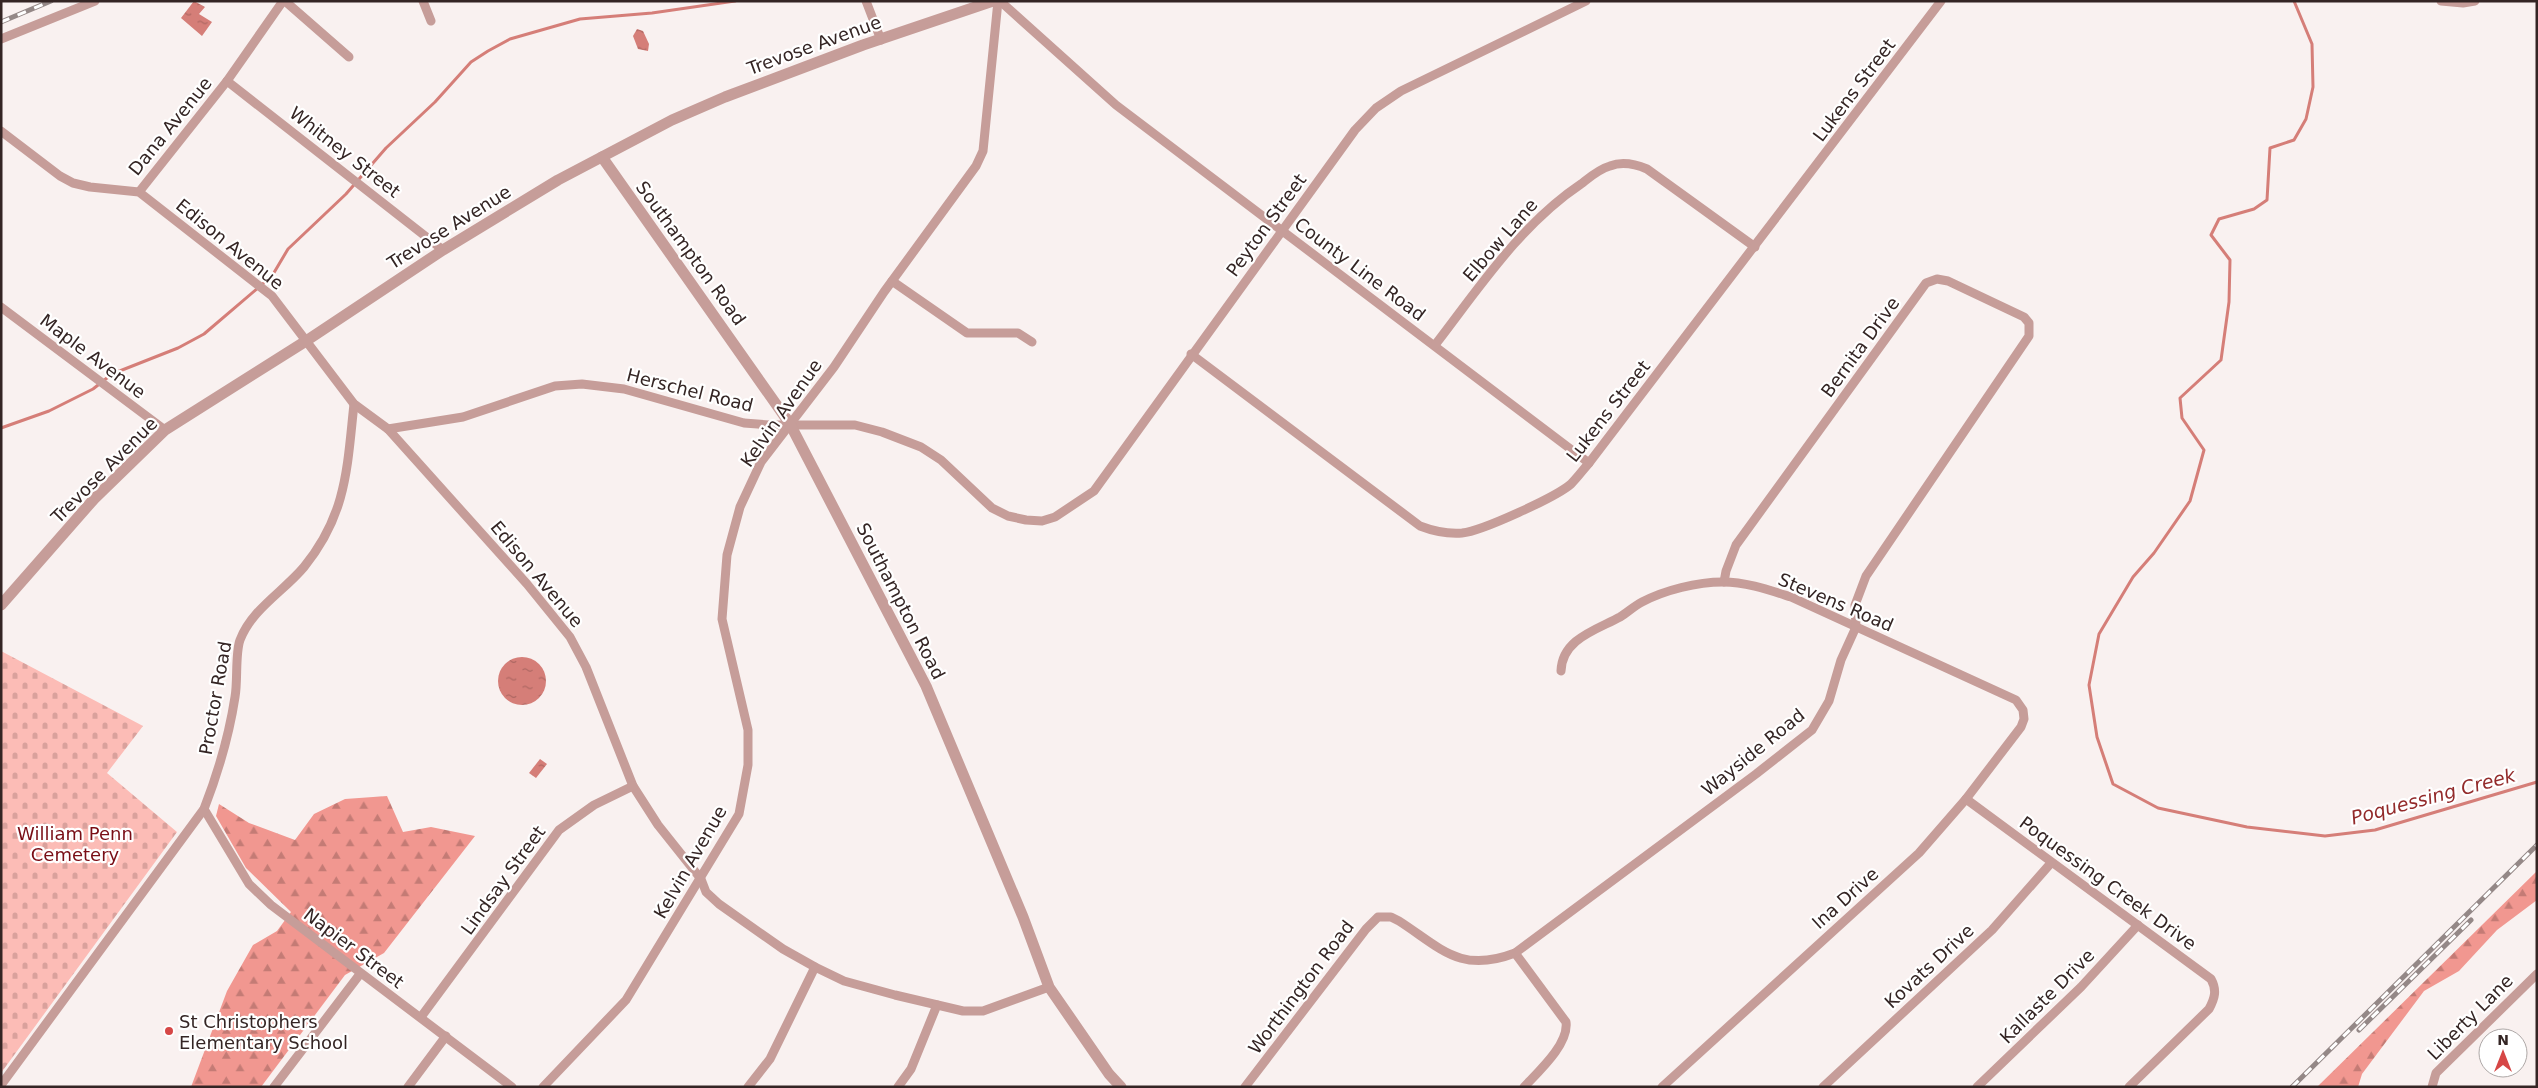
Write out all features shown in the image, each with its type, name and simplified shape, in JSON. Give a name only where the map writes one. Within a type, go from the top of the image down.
[{"type":"street","points":[[1,39],[95,1]]},
{"type":"street","points":[[284,1],[349,56]]},
{"type":"street","name":"Dana Avenue","points":[[139,192],[227,82],[284,1]]},
{"type":"street","points":[[423,1],[431,21]]},
{"type":"street","points":[[866,1],[881,40]]},
{"type":"street","name":"Trevose Avenue","points":[[1,605],[94,499],[165,430],[306,341],[443,250],[558,180],[672,120],[725,96],[993,1]]},
{"type":"street","name":"County Line Road","points":[[999,1],[1116,105],[1435,345],[1589,464]]},
{"type":"street","name":"Kelvin Avenue","points":[[544,1087],[626,1000],[739,814],[748,765],[748,730],[722,619],[727,555],[740,507],[761,462],[834,367],[892,281],[976,166],[983,151],[999,1]]},
{"type":"street","name":"Peyton Street","points":[[1022,519],[1042,520],[1055,517],[1094,491],[1191,354],[1355,130],[1384,102],[1410,86],[1586,1]]},
{"type":"street","name":"Lukens Street","points":[[1191,354],[1402,514],[1432,530],[1462,533],[1482,528],[1570,485],[1589,464],[1942,1]]},
{"type":"street","points":[[2441,1],[2463,3],[2475,1]]},
{"type":"street","name":"Whitney Street","points":[[227,82],[363,185],[443,250]]},
{"type":"street","points":[[1,131],[60,176],[73,183],[90,188],[139,192]]},
{"type":"street","name":"Southampton Road","points":[[602,157],[790,424],[926,686],[1023,918],[1049,987],[1109,1074],[1121,1087]]},
{"type":"street","name":"Elbow Lane","points":[[1435,345],[1504,256],[1534,222],[1575,188],[1610,166],[1629,164],[1647,169],[1754,248]]},
{"type":"street","name":"Edison Avenue","points":[[139,192],[267,291],[354,404],[388,429],[528,584],[570,637],[586,666],[633,786],[658,824],[701,879],[706,892],[719,904],[783,949],[815,967],[844,980],[937,1005],[963,1011],[983,1011],[1049,987]]},
{"type":"street","name":"Bernita Drive","points":[[1724,582],[1736,545],[1926,283],[1937,279],[1948,281],[2024,317],[2029,323],[2029,336],[2000,380]]},
{"type":"street","points":[[892,281],[967,333],[1018,333],[1032,342]]},
{"type":"street","name":"Maple Avenue","points":[[1,307],[165,430]]},
{"type":"street","name":"Wayside Road","points":[[1515,953],[1756,774],[1812,730],[1829,701],[1841,660],[1856,626],[1855,605],[1866,576],[2000,380]]},
{"type":"street","name":"Herschel Road","points":[[388,429],[463,417],[538,390],[555,386],[582,384],[624,389],[744,423],[855,425],[902,438],[941,460],[992,508],[1008,516],[1022,519]]},
{"type":"street","name":"Proctor Road","points":[[1,1085],[204,810],[219,771],[232,717],[238,681],[240,641],[256,612],[275,597],[304,567],[329,532],[341,503],[354,404]]},
{"type":"street","name":"Stevens Road","points":[[1561,671],[1563,655],[1576,641],[1587,633],[1621,617],[1641,602],[1690,586],[1724,582],[1758,587],[1791,597],[2016,700],[2024,712]]},
{"type":"street","name":"Ina Drive","points":[[1662,1087],[1919,853],[1966,799],[2021,727],[2024,712]]},
{"type":"street","name":"Lindsay Street","points":[[421,1017],[559,830],[594,805],[633,786]]},
{"type":"street","name":"Poquessing Creek Drive","points":[[1966,799],[2211,979],[2215,990],[2212,1002],[2129,1087]]},
{"type":"street","name":"Napier Street","points":[[204,810],[249,884],[271,906],[512,1087]]},
{"type":"street","name":"Kovats Drive","points":[[1823,1087],[1992,930],[2051,863]]},
{"type":"street","name":"Worthington Road","points":[[1246,1087],[1366,929],[1378,918],[1388,917],[1399,921],[1448,954],[1460,959],[1489,960],[1515,953]]},
{"type":"street","name":"Kallaste Drive","points":[[1977,1087],[2081,987],[2138,925]]},
{"type":"street","points":[[1515,953],[1566,1022],[1564,1041],[1528,1086]]},
{"type":"street","points":[[748,1087],[770,1059],[815,967]]},
{"type":"street","points":[[274,1087],[360,974]]},
{"type":"street","name":"Liberty Lane","points":[[2432,1087],[2436,1073],[2537,974]]},
{"type":"street","points":[[898,1087],[911,1069],[937,1005]]},
{"type":"street","points":[[408,1087],[446,1036]]},
{"type":"green space","name":"William Penn Cemetery","points":[[1,651],[143,726],[107,773],[177,832],[1,1073]]},
{"type":"green space","points":[[387,796],[403,832],[431,827],[475,836],[384,953],[345,975],[261,1087],[191,1087],[227,991],[253,945],[277,931],[291,912],[246,868],[216,816],[219,804],[249,823],[295,840],[314,814],[345,799]]},
{"type":"green space","points":[[2537,871],[2537,900],[2497,930],[2459,971],[2424,991],[2362,1074],[2358,1087],[2317,1087]]},
{"type":"water","points":[[194,1],[205,7],[199,14],[212,22],[202,36],[181,18]]},
{"type":"water","points":[[637,29],[643,31],[649,44],[648,51],[638,49],[633,36]]},
{"type":"water","points":[[517,657],[527,657],[536,661],[542,667],[545,672],[545,690],[536,701],[527,705],[517,705],[508,701],[502,695],[498,686],[498,676],[502,667],[508,661]]},
{"type":"water","points":[[540,759],[547,764],[536,778],[529,773]]},
{"type":"waterway","points":[[1,428],[49,411],[93,389],[112,374],[178,348],[204,334],[272,276],[288,249],[346,194],[386,148],[435,102],[471,62],[488,51],[510,39],[580,19],[652,13],[735,1]]},
{"type":"waterway","name":"Poquessing Creek","points":[[2294,1],[2312,44],[2313,87],[2306,119],[2294,140],[2270,148],[2267,200],[2254,209],[2219,219],[2211,235],[2230,260],[2229,302],[2221,360],[2180,398],[2182,418],[2204,450],[2190,501],[2154,553],[2133,577],[2099,634],[2089,685],[2097,737],[2113,784],[2158,808],[2247,827],[2325,836],[2375,830],[2537,782]]},
{"type":"railway","points":[[1,22],[51,1]]},
{"type":"railway","points":[[2292,1087],[2537,845]]},
{"type":"railway","points":[[2359,1030],[2471,920]]},
{"type":"place","name":"St Christophers Elementary School","points":[[169,1031]]}]
